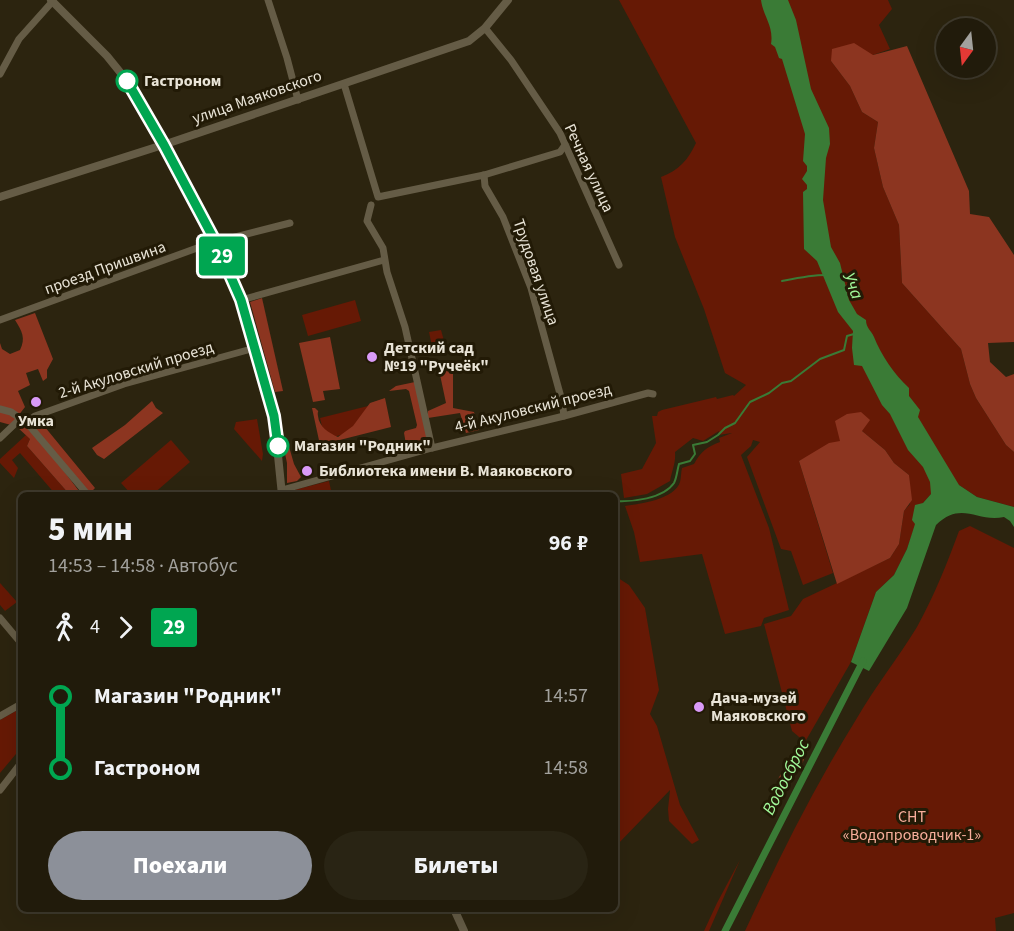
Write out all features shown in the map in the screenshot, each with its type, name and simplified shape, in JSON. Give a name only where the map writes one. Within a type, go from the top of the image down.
[{"type":"street","points":[[268,0],[298,100]]},
{"type":"street","name":"улица Маяковского","points":[[0,197],[164,145],[469,41],[485,28],[508,0]]},
{"type":"street","points":[[0,75],[19,39],[52,1],[108,56],[124,77],[164,145],[216,243],[241,300],[274,416],[282,492]]},
{"type":"street","name":"Речная улица","points":[[485,28],[512,60],[560,133],[619,266]]},
{"type":"street","points":[[344,84],[378,197],[484,175],[491,171],[560,152],[565,145]]},
{"type":"street","name":"Трудовая улица","points":[[484,175],[485,186],[503,217],[531,288],[562,401],[564,416]]},
{"type":"street","points":[[371,205],[367,221],[383,248],[384,260],[405,327],[432,448]]},
{"type":"street","name":"проезд Пришвина","points":[[0,321],[216,243],[290,223]]},
{"type":"street","points":[[241,300],[384,260]]},
{"type":"street","name":"2-й Акуловский проезд","points":[[0,438],[35,416],[124,384],[255,348]]},
{"type":"street","name":"4-й Акуловский проезд","points":[[282,492],[432,448],[648,393],[652,394]]},
{"type":"street","points":[[0,409],[24,421],[85,492]]},
{"type":"street","points":[[0,618],[18,639]]},
{"type":"street","points":[[0,716],[18,706]]},
{"type":"street","points":[[0,790],[18,767]]},
{"type":"street","points":[[455,912],[464,931]]},
{"type":"green space","points":[[619,0],[888,0],[892,9],[879,25],[890,49],[873,55],[831,61],[850,86],[862,112],[878,122],[874,148],[883,187],[899,225],[902,283],[961,349],[976,398],[1006,445],[1014,452],[1014,507],[977,497],[959,485],[931,494],[923,503],[907,549],[894,575],[876,592],[851,662],[805,742],[792,731],[764,624],[791,616],[803,599],[890,558],[899,544],[904,511],[910,504],[909,475],[894,463],[885,450],[862,431],[799,461],[833,573],[803,585],[791,551],[781,549],[747,457],[760,442],[753,440],[751,446],[741,455],[769,528],[789,610],[764,618],[761,626],[725,634],[702,554],[640,562],[634,532],[625,506],[656,500],[671,493],[680,482],[682,468],[694,464],[705,450],[720,442],[719,438],[732,433],[718,435],[719,431],[703,441],[693,438],[675,452],[670,481],[647,494],[624,498],[621,474],[642,469],[656,443],[652,416],[657,416],[662,410],[716,397],[717,399],[734,396],[746,385],[725,373],[704,309],[675,237],[661,177],[682,164],[696,143]]},
{"type":"green space","points":[[355,300],[361,321],[308,336],[302,315]]},
{"type":"green space","points":[[441,330],[446,348],[433,351],[429,332]]},
{"type":"green space","points":[[380,403],[385,424],[325,439],[320,418]]},
{"type":"green space","points":[[257,419],[263,454],[262,461],[234,429],[236,422]]},
{"type":"green space","points":[[26,435],[30,439],[27,446],[67,492],[53,492],[20,453],[12,460],[18,468],[14,478],[0,463],[0,459]]},
{"type":"green space","points":[[171,440],[190,462],[155,492],[129,492],[121,483]]},
{"type":"green space","points":[[329,481],[331,492],[293,492]]},
{"type":"green space","name":"СНТ «Водопроводчик-1»","points":[[970,526],[1014,548],[1014,913],[995,918],[996,931],[745,931],[826,770],[864,706],[917,627],[940,580],[959,531]]},
{"type":"green space","points":[[618,578],[629,585],[645,608],[659,690],[650,714],[657,726],[680,805],[699,840],[692,844],[669,821],[670,790],[618,844]]},
{"type":"green space","points":[[0,583],[17,602],[5,611],[0,605]]},
{"type":"green space","points":[[18,710],[18,752],[0,773],[0,720]]},
{"type":"green space","points":[[740,860],[709,931],[704,931],[717,903]]},
{"type":"shaded area","points":[[761,0],[788,0],[796,20],[811,89],[829,128],[830,144],[826,158],[823,200],[831,247],[840,263],[849,300],[857,314],[866,320],[888,364],[909,388],[909,396],[920,410],[918,417],[959,485],[977,497],[1014,507],[1014,527],[1004,517],[994,518],[962,513],[945,518],[936,525],[907,608],[869,671],[851,662],[876,592],[894,575],[907,549],[915,524],[912,520],[915,505],[923,503],[931,494],[930,482],[923,467],[908,450],[862,366],[854,365],[853,331],[838,312],[817,261],[804,249],[803,192],[807,189],[807,185],[802,179],[807,171],[807,166],[803,161],[805,134],[782,59],[779,58],[775,47],[771,44],[770,26]]},
{"type":"shaded area","points":[[854,43],[873,55],[907,46],[969,191],[970,214],[989,217],[1014,255],[1014,342],[988,343],[990,362],[1006,377],[1014,374],[1014,452],[1006,445],[976,398],[961,349],[902,283],[899,225],[883,187],[874,148],[878,122],[862,112],[850,86],[831,61],[832,49]]},
{"type":"shaded area","points":[[262,298],[283,391],[275,392],[250,302]]},
{"type":"shaded area","points":[[35,313],[53,359],[47,370],[47,378],[43,381],[38,369],[26,373],[30,385],[18,391],[25,407],[11,425],[0,422],[0,343],[2,349],[10,354],[20,350],[23,342],[22,335],[15,320]]},
{"type":"shaded area","points":[[330,337],[340,389],[323,391],[325,400],[313,402],[299,343]]},
{"type":"shaded area","points":[[441,365],[453,371],[453,408],[474,412],[479,430],[466,433],[460,413],[428,418],[428,411],[446,403],[439,370]]},
{"type":"shaded area","points":[[415,382],[428,437],[425,444],[407,450],[404,433],[416,428],[417,425],[409,391],[406,389],[389,391],[396,386]]},
{"type":"shaded area","points":[[385,398],[391,427],[320,445],[312,408],[318,411],[322,426],[338,437],[353,426],[370,403]]},
{"type":"shaded area","points":[[152,401],[163,413],[104,459],[97,455],[92,448],[125,425]]},
{"type":"shaded area","points":[[861,412],[870,420],[862,431],[885,450],[894,463],[909,475],[912,500],[904,511],[899,544],[890,558],[837,584],[799,461],[829,443],[840,441],[835,421],[847,414]]},
{"type":"shaded area","points":[[26,420],[32,428],[40,421],[95,488],[91,492],[85,492],[41,441],[80,492],[67,492],[27,446],[30,439],[16,426]]},
{"type":"shaded area","points":[[288,443],[294,464],[301,477],[297,481],[287,483],[284,449]]},
{"type":"shaded area","points":[[805,742],[808,747],[803,762],[790,780],[789,788],[783,794],[777,781],[793,755]]},
{"type":"waterway","points":[[782,281],[826,275]]},
{"type":"waterway","points":[[618,501],[647,498],[663,493],[674,483],[679,464],[690,461],[695,454],[693,445],[707,442],[735,423],[750,402],[769,393],[782,383],[791,381],[820,359],[844,350],[847,336],[854,334]]},
{"type":"waterway","name":"Водосброс","points":[[725,931],[863,661]]},
{"type":"bus line","name":"29","points":[[127,81],[216,243],[241,300],[274,416],[278,446]]},
{"type":"place","name":"Гастроном","points":[[127,81]]},
{"type":"place","name":"Детский сад №19 \"Ручеёк\"","points":[[372,357]]},
{"type":"place","name":"Умка","points":[[36,402]]},
{"type":"place","name":"Магазин \"Родник\"","points":[[278,446]]},
{"type":"place","name":"Библиотека имени В. Маяковского","points":[[307,471]]},
{"type":"place","name":"Дача-музей Маяковского","points":[[699,707]]},
{"type":"water label","name":"Уча","points":[[853,286]]}]
